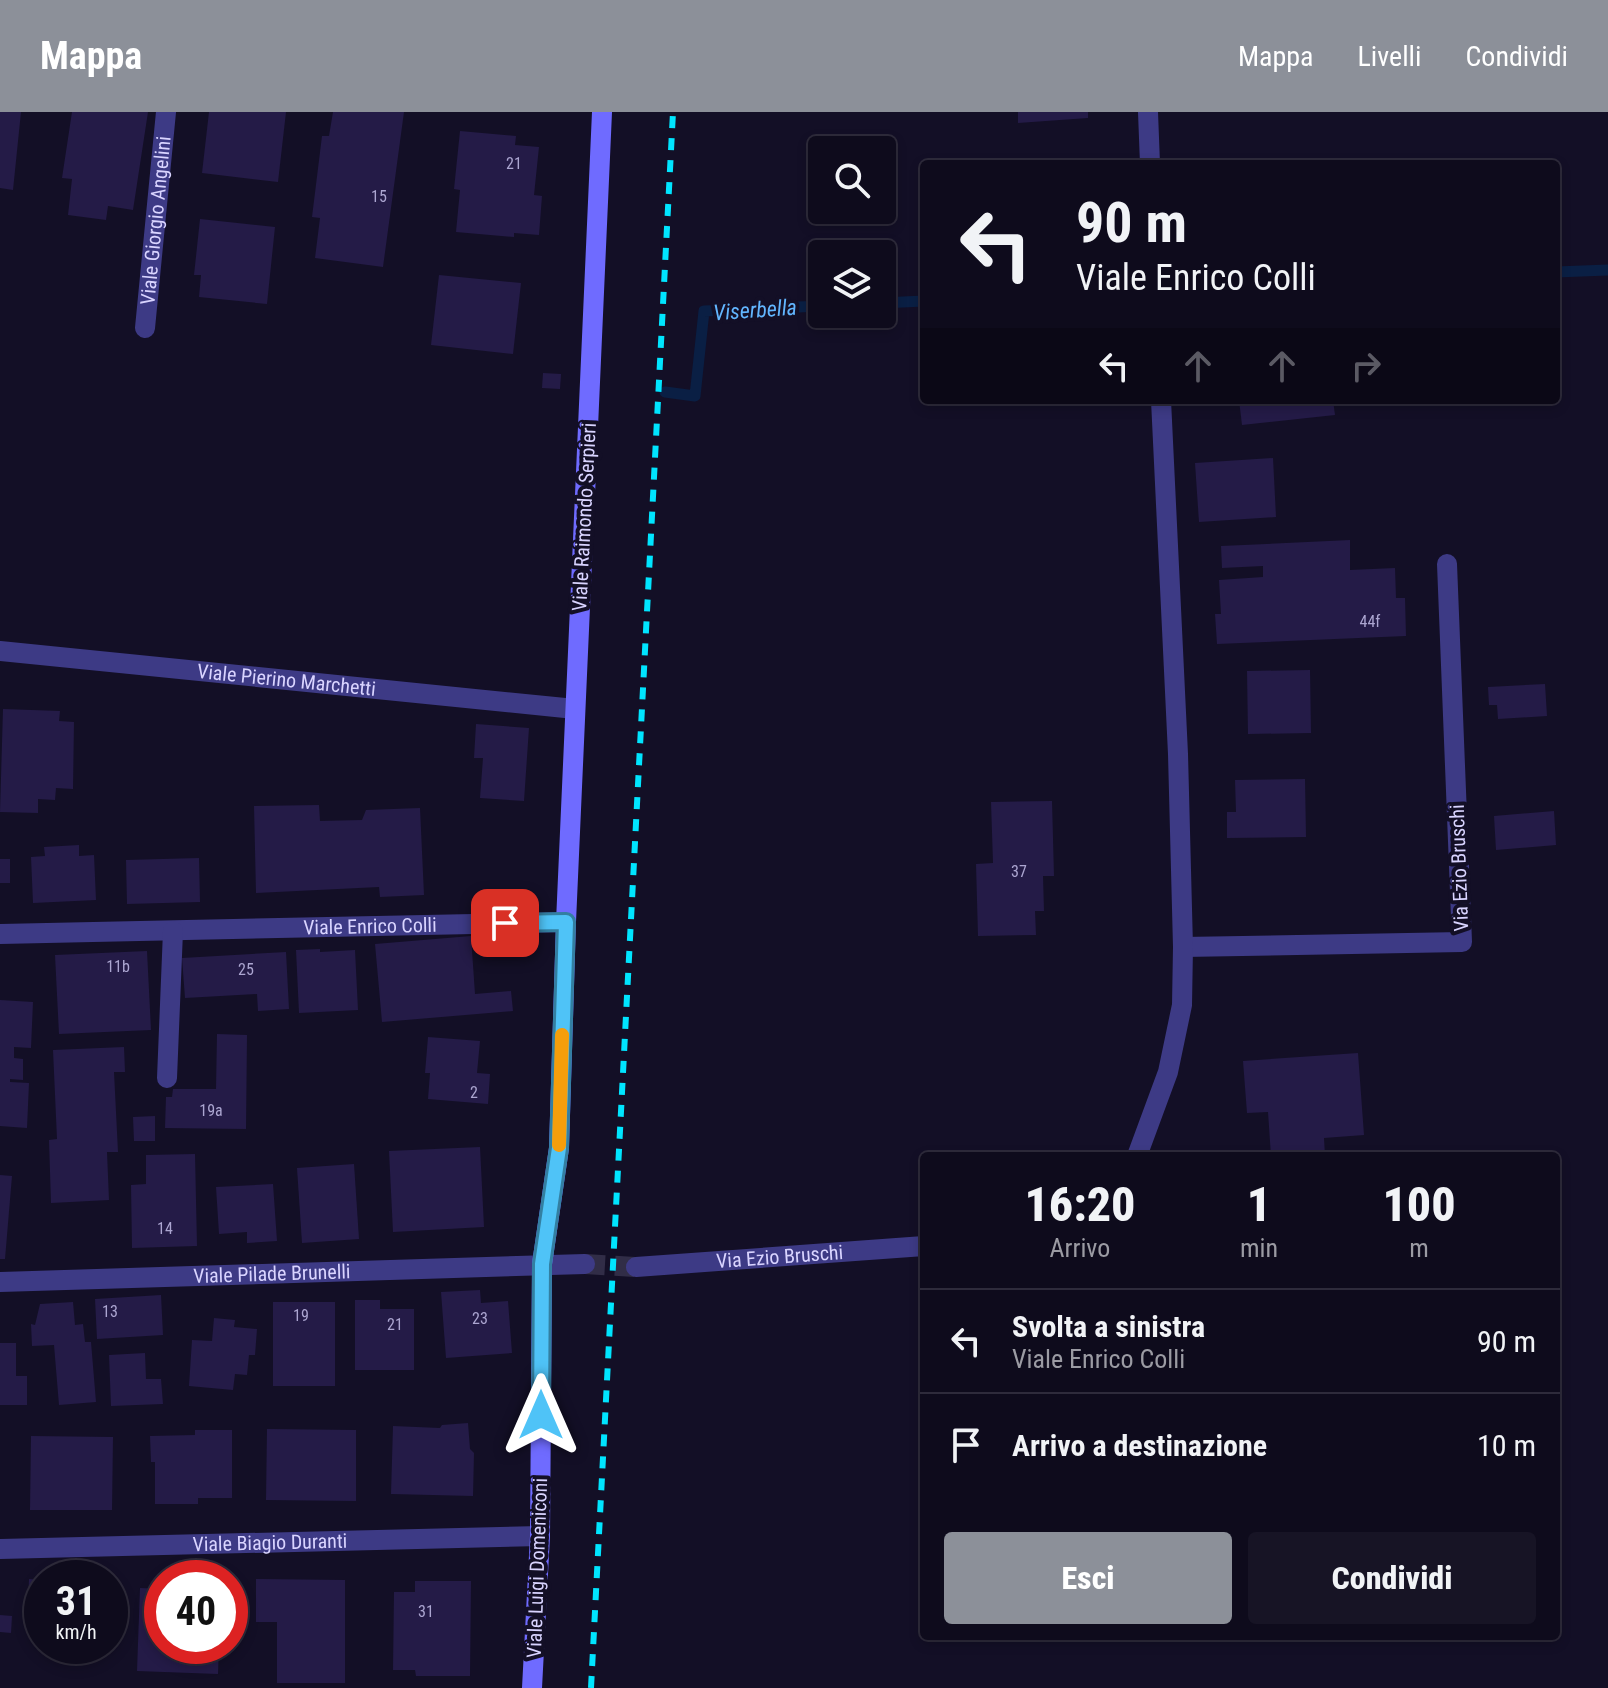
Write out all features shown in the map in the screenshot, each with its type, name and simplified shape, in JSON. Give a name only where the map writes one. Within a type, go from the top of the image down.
[{"type":"street","name":"Viale Giorgio Angelini","points":[[145,328],[166,112]]},
{"type":"street","name":"Viale Raimondo Serpieri","points":[[566,922],[602,112]]},
{"type":"street","points":[[1148,112],[1150,160]]},
{"type":"street","points":[[1138,1152],[1168,1072],[1182,1005],[1178,754],[1161,404]]},
{"type":"street","name":"Via Ezio Bruschi","points":[[1183,947],[1462,942],[1447,564]]},
{"type":"street","name":"Viale Pierino Marchetti","points":[[0,651],[575,709]]},
{"type":"street","name":"Viale Enrico Colli","points":[[0,934],[566,922]]},
{"type":"street","name":"Viale Luigi Domeniconi","points":[[532,1688],[540,1536],[542,1264],[559,1148],[566,922]]},
{"type":"street","points":[[167,1078],[173,931]]},
{"type":"street","name":"Via Ezio Bruschi","points":[[636,1267],[920,1246]]},
{"type":"street","points":[[542,1264],[585,1264]]},
{"type":"street","name":"Viale Pilade Brunelli","points":[[0,1282],[542,1264]]},
{"type":"street","name":"Viale Biagio Duranti","points":[[0,1549],[540,1536]]},
{"type":"building","points":[[0,112],[21,112],[13,190],[0,188]]},
{"type":"building","points":[[72,112],[148,112],[133,210],[108,206],[106,220],[68,215],[72,179],[62,178]]},
{"type":"building","points":[[209,112],[286,112],[278,182],[202,173]]},
{"type":"building","points":[[333,112],[404,112],[383,267],[315,258],[320,218],[312,217],[322,136],[329,136]]},
{"type":"building","points":[[1018,112],[1088,112],[1088,118],[1018,123]]},
{"type":"building","points":[[460,131],[516,136],[515,145],[539,147],[534,195],[542,196],[539,235],[514,233],[514,237],[456,232],[460,190],[454,189]]},
{"type":"building","points":[[200,219],[275,227],[267,304],[199,297],[201,275],[194,275]]},
{"type":"building","points":[[439,275],[521,283],[513,354],[431,345]]},
{"type":"building","points":[[543,373],[561,374],[560,389],[542,388]]},
{"type":"building","points":[[1239,404],[1334,404],[1335,415],[1242,425]]},
{"type":"building","points":[[1273,458],[1276,517],[1199,522],[1195,463]]},
{"type":"building","points":[[1350,540],[1350,570],[1395,568],[1396,598],[1405,598],[1406,636],[1217,644],[1215,614],[1221,614],[1219,580],[1263,577],[1263,566],[1222,568],[1221,546]]},
{"type":"building","points":[[1310,670],[1311,733],[1248,734],[1247,671]]},
{"type":"building","points":[[1545,684],[1547,716],[1498,719],[1497,705],[1489,705],[1488,687]]},
{"type":"building","points":[[3,709],[60,711],[59,721],[74,722],[73,789],[56,788],[55,800],[38,799],[38,813],[0,812]]},
{"type":"building","points":[[476,724],[529,728],[524,801],[480,798],[483,758],[474,758]]},
{"type":"building","points":[[1305,779],[1306,837],[1227,838],[1227,812],[1236,812],[1235,780]]},
{"type":"building","points":[[1052,801],[1054,876],[1043,876],[1044,911],[1035,911],[1036,935],[978,936],[976,864],[993,863],[991,802]]},
{"type":"building","points":[[319,805],[320,821],[362,820],[366,810],[420,808],[424,895],[380,897],[379,887],[256,893],[254,806]]},
{"type":"building","points":[[1554,811],[1556,845],[1496,850],[1494,816]]},
{"type":"building","points":[[79,845],[79,856],[94,855],[96,900],[33,903],[31,857],[45,856],[44,847]]},
{"type":"building","points":[[199,858],[200,902],[127,904],[126,860]]},
{"type":"building","points":[[0,859],[10,859],[10,883],[0,883]]},
{"type":"building","points":[[471,936],[475,994],[511,991],[513,1011],[382,1022],[375,944]]},
{"type":"building","points":[[320,949],[320,952],[355,950],[358,1010],[299,1013],[296,950]]},
{"type":"building","points":[[147,951],[151,1030],[59,1034],[55,955]]},
{"type":"building","points":[[286,952],[289,1009],[258,1011],[257,994],[185,998],[182,958]]},
{"type":"building","points":[[0,1000],[33,1002],[31,1048],[14,1047],[14,1058],[23,1059],[23,1080],[10,1079],[10,1082],[29,1083],[27,1128],[0,1126]]},
{"type":"building","points":[[217,1034],[247,1035],[246,1129],[165,1128],[166,1097],[172,1097],[173,1089],[216,1089]]},
{"type":"building","points":[[428,1037],[480,1041],[477,1073],[490,1074],[488,1104],[428,1099],[430,1073],[425,1073]]},
{"type":"building","points":[[124,1047],[125,1072],[114,1072],[118,1152],[107,1152],[109,1200],[51,1203],[49,1140],[57,1139],[53,1050]]},
{"type":"building","points":[[1358,1053],[1364,1135],[1324,1138],[1325,1152],[1271,1152],[1268,1112],[1247,1113],[1243,1061]]},
{"type":"building","points":[[155,1116],[155,1141],[134,1141],[133,1117]]},
{"type":"building","points":[[480,1147],[484,1227],[393,1232],[389,1151]]},
{"type":"building","points":[[195,1154],[197,1246],[132,1248],[131,1185],[146,1184],[146,1155]]},
{"type":"building","points":[[354,1164],[359,1239],[302,1243],[297,1168]]},
{"type":"building","points":[[0,1175],[12,1176],[5,1259],[0,1259]]},
{"type":"building","points":[[273,1184],[277,1241],[247,1243],[247,1232],[219,1234],[216,1187]]},
{"type":"building","points":[[480,1290],[481,1303],[508,1301],[512,1353],[446,1358],[441,1292]]},
{"type":"building","points":[[161,1295],[163,1335],[97,1339],[95,1299]]},
{"type":"building","points":[[355,1300],[380,1300],[380,1309],[414,1309],[414,1370],[355,1370]]},
{"type":"building","points":[[73,1302],[75,1325],[83,1324],[85,1342],[91,1342],[96,1402],[59,1405],[54,1345],[32,1346],[31,1324],[35,1325],[40,1304]]},
{"type":"building","points":[[273,1302],[335,1302],[335,1386],[273,1386]]},
{"type":"building","points":[[214,1318],[235,1320],[234,1327],[257,1329],[255,1355],[249,1355],[247,1375],[235,1374],[233,1390],[189,1386],[192,1340],[212,1341]]},
{"type":"building","points":[[0,1343],[16,1343],[16,1376],[27,1376],[27,1405],[0,1405]]},
{"type":"building","points":[[145,1353],[146,1379],[161,1379],[163,1404],[111,1406],[109,1355]]},
{"type":"building","points":[[468,1423],[470,1449],[474,1453],[473,1496],[391,1494],[393,1426],[440,1428],[442,1425]]},
{"type":"building","points":[[267,1429],[356,1430],[356,1501],[266,1500]]},
{"type":"building","points":[[195,1430],[232,1430],[232,1498],[198,1498],[198,1504],[155,1504],[155,1462],[151,1462],[150,1436],[195,1435]]},
{"type":"building","points":[[31,1436],[113,1437],[112,1510],[30,1510]]},
{"type":"building","points":[[256,1579],[345,1580],[345,1683],[277,1683],[277,1622],[256,1622]]},
{"type":"building","points":[[415,1581],[471,1581],[470,1676],[416,1676],[415,1670],[393,1670],[394,1592],[415,1592]]},
{"type":"building","points":[[140,1588],[144,1588],[144,1664],[218,1664],[218,1674],[137,1671]]},
{"type":"building","points":[[0,1615],[12,1616],[11,1633],[0,1632]]},
{"type":"waterway","name":"Viserbella","points":[[1560,272],[1608,270]]},
{"type":"waterway","name":"Viserbella","points":[[896,302],[920,301]]},
{"type":"waterway","name":"Viserbella","points":[[665,392],[695,396],[704,311],[808,307]]},
{"type":"tunnel","points":[[585,1264],[636,1267]]},
{"type":"railway","points":[[591,1688],[673,112]]},
{"type":"slow traffic","points":[[559,1145],[562,1035]]},
{"type":"route","points":[[505,923],[566,922],[559,1148],[542,1264],[541,1415]]}]
